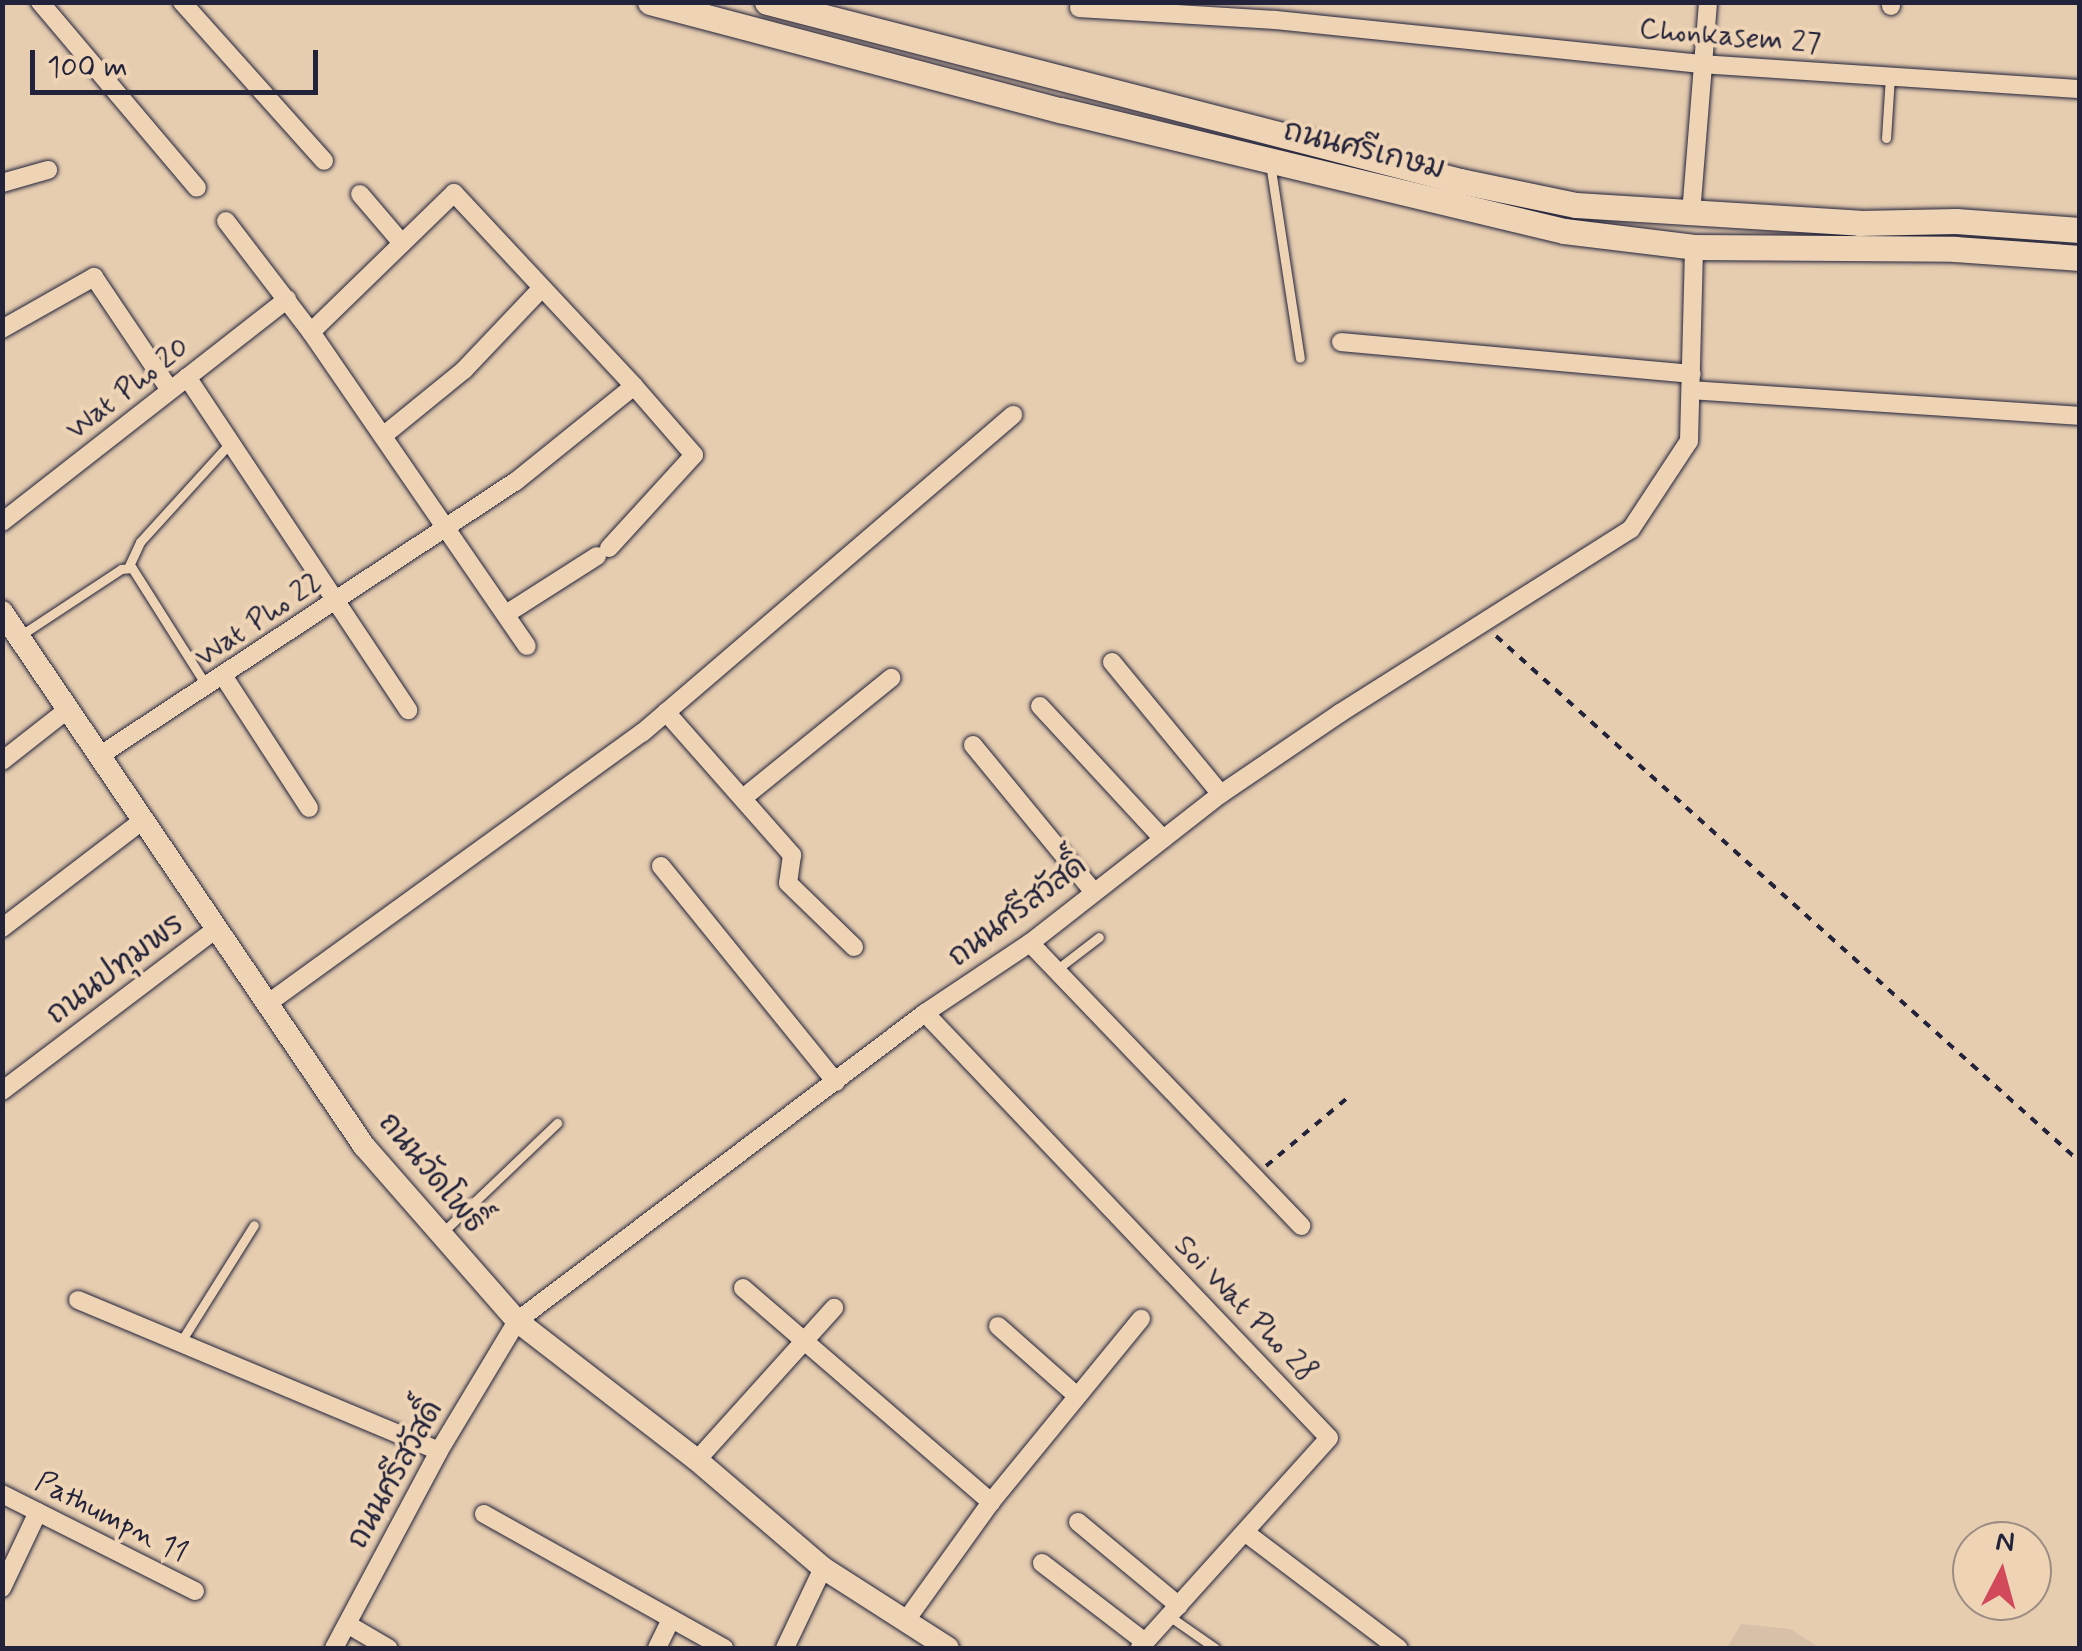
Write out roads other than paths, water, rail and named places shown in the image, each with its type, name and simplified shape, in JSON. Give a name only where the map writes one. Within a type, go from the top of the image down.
[{"type":"main road","name":"ถนนศรีเกษม","points":[[650,2],[1060,110],[1564,231],[1694,247],[1955,249],[2080,258]]},
{"type":"main road","name":"ถนนศรีเกษม","points":[[767,2],[1460,181],[1576,205],[1860,223],[1956,221],[2080,230]]},
{"type":"main road","points":[[1060,110],[1067,82]]},
{"type":"street","points":[[40,2],[197,188]]},
{"type":"street","points":[[182,2],[324,161]]},
{"type":"street","points":[[1691,214],[1708,2]]},
{"type":"street","name":"Chonkasem 27","points":[[1079,8],[1275,20],[1702,64],[2080,89]]},
{"type":"street","points":[[2,183],[48,170]]},
{"type":"street","points":[[311,332],[454,192],[694,455],[602,552],[506,614]]},
{"type":"street","points":[[360,194],[401,242]]},
{"type":"street","points":[[226,221],[384,435],[527,646]]},
{"type":"street","name":"ถนนศรีสวัสดิ์","points":[[334,1648],[439,1451],[517,1321],[925,1013],[1030,942],[1222,794],[1631,529],[1690,440],[1694,247]]},
{"type":"street","points":[[2,330],[94,277],[170,390]]},
{"type":"street","points":[[384,435],[464,370],[541,289]]},
{"type":"street","name":"Wat Pho 20","points":[[2,522],[286,298]]},
{"type":"street","points":[[1341,342],[1691,382],[2080,416]]},
{"type":"street","points":[[187,377],[338,599],[408,710]]},
{"type":"street","name":"Wat Pho 22","points":[[99,756],[515,482],[634,386]]},
{"type":"street","points":[[268,1004],[666,712],[1013,414]]},
{"type":"street","name":"ถนนวัดโพธิ์","points":[[2,612],[364,1146],[517,1321],[698,1460],[823,1568],[907,1618],[948,1648]]},
{"type":"street","points":[[1112,662],[1222,794]]},
{"type":"street","points":[[742,798],[891,678]]},
{"type":"street","points":[[216,682],[309,808]]},
{"type":"street","points":[[1040,706],[1163,838]]},
{"type":"street","points":[[2,761],[67,710]]},
{"type":"street","points":[[666,712],[792,854],[788,883],[854,947]]},
{"type":"street","points":[[972,745],[1092,891]]},
{"type":"street","points":[[2,928],[142,820]]},
{"type":"street","points":[[661,866],[836,1082]]},
{"type":"street","name":"ถนนปทุมพร","points":[[2,1091],[215,930]]},
{"type":"street","points":[[1030,942],[1301,1226]]},
{"type":"street","name":"Soi Wat Pho 28","points":[[925,1013],[1329,1438],[1142,1645]]},
{"type":"street","points":[[743,1288],[990,1502]]},
{"type":"street","points":[[78,1300],[439,1451]]},
{"type":"street","points":[[698,1460],[834,1308]]},
{"type":"street","points":[[907,1618],[990,1502],[1141,1319]]},
{"type":"street","points":[[998,1326],[1076,1395]]},
{"type":"street","name":"Pathumpn 11","points":[[2,1494],[195,1591]]},
{"type":"street","points":[[2,1588],[38,1512]]},
{"type":"street","points":[[484,1514],[724,1648]]},
{"type":"street","points":[[1078,1522],[1174,1611]]},
{"type":"street","points":[[1246,1533],[1398,1648]]},
{"type":"street","points":[[1042,1563],[1142,1645]]},
{"type":"street","points":[[784,1648],[823,1568]]},
{"type":"street","points":[[657,1648],[671,1619]]},
{"type":"street","points":[[346,1624],[388,1648]]},
{"type":"lane","points":[[1886,138],[1890,76]]},
{"type":"lane","points":[[1270,162],[1300,358]]},
{"type":"lane","points":[[18,636],[128,568],[140,542],[231,442]]},
{"type":"lane","points":[[128,568],[135,572],[216,682]]},
{"type":"lane","points":[[1056,970],[1099,937]]},
{"type":"lane","points":[[441,1234],[557,1123]]},
{"type":"lane","points":[[180,1344],[254,1224]]},
{"type":"lane","points":[[1174,1611],[1215,1648]]}]
